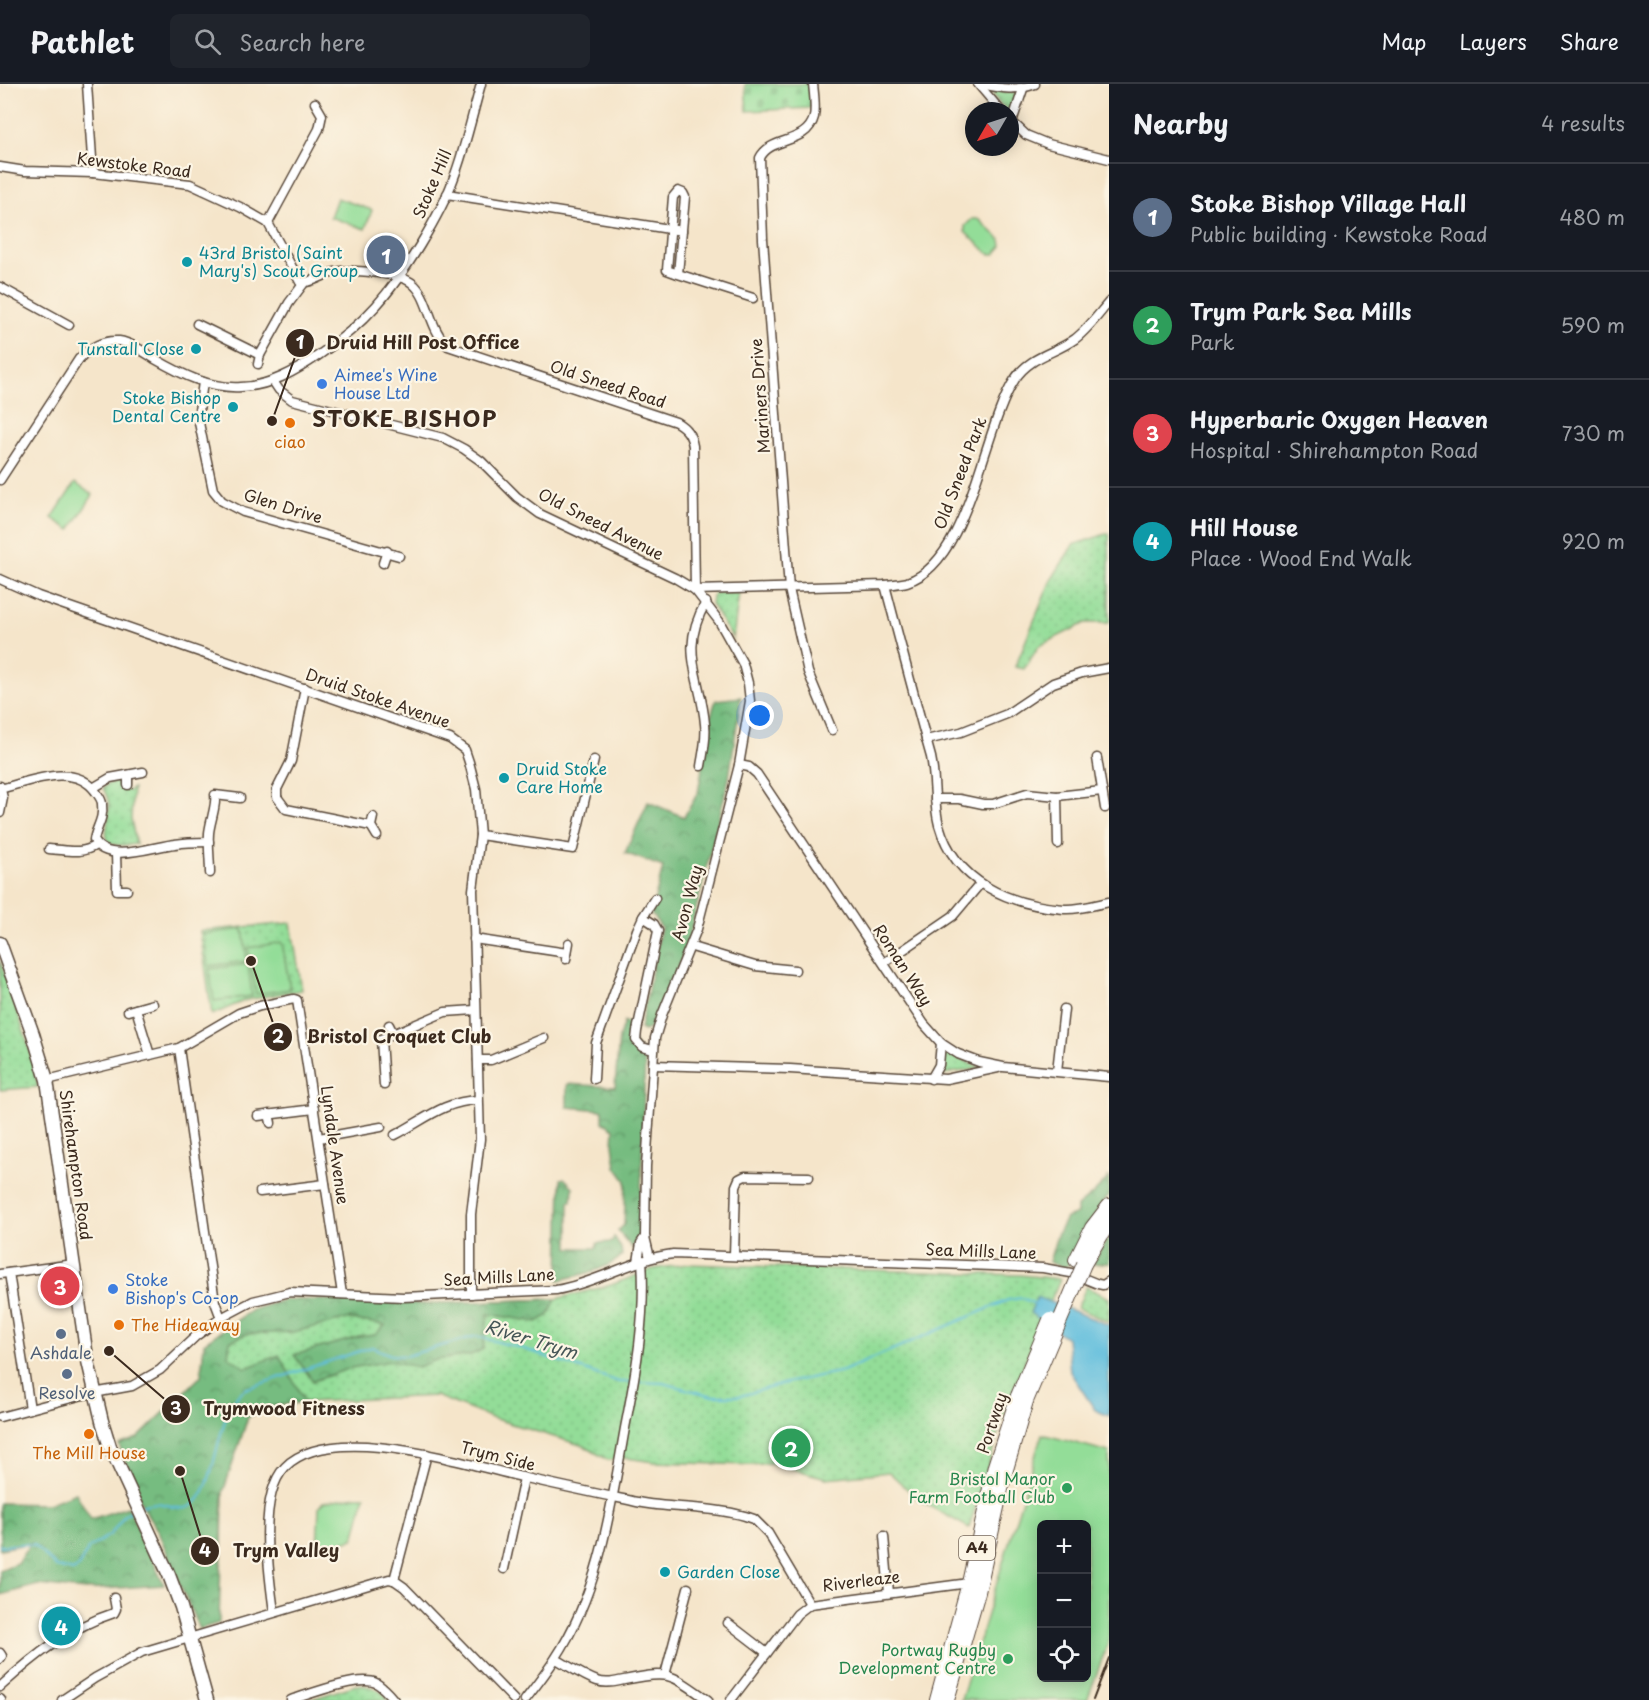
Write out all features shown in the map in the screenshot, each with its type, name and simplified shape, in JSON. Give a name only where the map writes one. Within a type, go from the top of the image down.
[{"type":"highway","name":"Portway","points":[[937,1700],[969,1583],[995,1466],[1092,1228],[1109,1206]]},
{"type":"highway","name":"Portway","points":[[1080,1262],[1109,1222]]},
{"type":"highway","name":"Portway","points":[[947,1700],[978,1592],[1022,1398]]},
{"type":"main road","name":"Shirehampton Road","points":[[0,944],[47,1080],[86,1348],[95,1394],[110,1448],[169,1575],[191,1636],[207,1700]]},
{"type":"street","points":[[87,84],[93,173]]},
{"type":"street","name":"Stoke Hill","points":[[0,480],[79,359],[86,351],[96,346],[113,341],[125,343],[203,382],[240,387],[273,381],[312,360],[355,328],[384,298],[400,277],[429,230],[447,194],[464,146],[481,84]]},
{"type":"street","name":"Mariners Drive","points":[[813,84],[814,113],[809,126],[799,136],[762,151],[760,158],[763,239],[789,589],[808,672],[832,730]]},
{"type":"street","points":[[980,84],[1002,89],[1023,89],[1035,84]]},
{"type":"street","points":[[980,84],[994,102]]},
{"type":"street","points":[[1018,102],[1023,89]]},
{"type":"street","points":[[304,283],[300,282],[297,277],[268,223],[319,129],[322,115],[315,103]]},
{"type":"street","points":[[1019,128],[1026,135],[1048,144],[1109,159]]},
{"type":"street","name":"Kewstoke Road","points":[[0,167],[14,170],[93,173],[190,184],[268,223]]},
{"type":"street","points":[[678,274],[685,197],[678,191],[673,197],[667,270],[678,274],[753,298]]},
{"type":"street","points":[[447,194],[682,231]]},
{"type":"street","points":[[197,324],[259,359],[289,303],[304,283],[342,271],[400,277]]},
{"type":"street","name":"Old Sneed Road","points":[[400,277],[409,280],[419,290],[436,333],[448,346],[676,422],[684,427],[692,439],[693,446],[695,590]]},
{"type":"street","points":[[0,287],[69,325]]},
{"type":"street","name":"Old Sneed Park","points":[[695,590],[885,585],[907,582],[916,577],[938,559],[960,524],[1004,402],[1015,379],[1030,362],[1076,338],[1109,302]]},
{"type":"street","name":"Old Sneed Avenue","points":[[273,381],[283,393],[299,402],[442,438],[465,448],[482,461],[517,497],[540,514],[675,578],[695,590]]},
{"type":"street","name":"Glen Drive","points":[[203,382],[198,418],[213,490],[222,501],[243,512],[399,556]]},
{"type":"street","points":[[383,563],[387,551]]},
{"type":"street","name":"Druid Stoke Avenue","points":[[0,579],[38,596],[450,739],[465,750],[476,789],[480,835],[473,890],[480,1139],[471,1214],[471,1294]]},
{"type":"street","points":[[885,585],[935,779],[939,827],[949,848],[968,874],[980,884],[1018,900],[1065,909],[1109,902]]},
{"type":"street","name":"Avon Way","points":[[525,1700],[556,1659],[580,1614],[599,1560],[636,1379],[644,1287],[643,1260],[648,1243],[645,1237],[645,1166],[653,1050],[662,1016],[692,947],[739,765],[748,717],[748,683],[743,664],[706,602],[695,590]]},
{"type":"street","points":[[701,766],[706,726],[691,651],[697,623],[706,602]]},
{"type":"street","points":[[926,740],[961,732],[1007,714],[1053,683],[1082,673],[1109,668]]},
{"type":"street","points":[[305,688],[291,760],[277,789],[277,797],[286,809],[372,822],[377,836]]},
{"type":"street","points":[[1097,758],[1105,808]]},
{"type":"street","points":[[480,835],[573,849],[594,760]]},
{"type":"street","name":"Roman Way","points":[[739,765],[749,767],[757,774],[924,1024],[941,1043],[968,1058],[1003,1067],[1109,1077]]},
{"type":"street","points":[[93,788],[110,778],[143,772]]},
{"type":"street","points":[[0,813],[3,798],[0,788],[59,775],[73,776],[84,780],[93,788],[102,802],[102,820],[94,837],[96,845]]},
{"type":"street","points":[[128,775],[128,785]]},
{"type":"street","points":[[935,799],[959,799],[993,804],[1027,793],[1057,796],[1102,791]]},
{"type":"street","points":[[210,873],[209,842],[215,795],[240,798]]},
{"type":"street","points":[[1057,796],[1058,844]]},
{"type":"street","points":[[96,845],[116,853],[176,844],[209,842]]},
{"type":"street","points":[[49,849],[81,852],[96,845]]},
{"type":"street","points":[[116,853],[117,890],[127,890]]},
{"type":"street","points":[[884,963],[953,916],[980,884]]},
{"type":"street","points":[[594,1079],[596,1043],[643,916],[655,898]]},
{"type":"street","points":[[643,916],[654,924],[658,931],[636,1040],[642,1047],[653,1050]]},
{"type":"street","points":[[474,939],[567,952]]},
{"type":"street","points":[[692,947],[755,966],[795,970]]},
{"type":"street","name":"Lyndale Avenue","points":[[179,1048],[240,1013],[260,1006],[297,1000],[342,1294]]},
{"type":"street","points":[[150,1056],[132,1010],[153,1004]]},
{"type":"street","points":[[1057,1071],[1064,1009]]},
{"type":"street","points":[[384,1085],[381,1039],[391,1029],[445,1012],[476,1010]]},
{"type":"street","points":[[478,1060],[491,1060],[544,1038]]},
{"type":"street","points":[[533,1043],[537,1053]]},
{"type":"street","points":[[932,1079],[939,1065],[941,1043]]},
{"type":"street","points":[[47,1080],[179,1048],[215,1302],[221,1318]]},
{"type":"street","points":[[652,1065],[790,1068],[932,1079],[959,1078],[1003,1067]]},
{"type":"street","points":[[398,1121],[399,1133],[451,1103],[478,1100]]},
{"type":"street","points":[[258,1116],[270,1119],[314,1109]]},
{"type":"street","points":[[319,1138],[377,1128],[371,1118]]},
{"type":"street","points":[[734,1256],[736,1186],[739,1179],[745,1176],[803,1173]]},
{"type":"street","points":[[260,1192],[273,1196],[325,1184]]},
{"type":"street","name":"Sea Mills Lane","points":[[0,1417],[132,1386],[150,1377],[196,1336],[221,1318],[253,1301],[290,1292],[403,1297],[540,1291],[572,1287],[643,1260],[673,1254],[1043,1268],[1071,1273],[1098,1284],[1108,1284]]},
{"type":"street","points":[[30,1409],[4,1274],[74,1264]]},
{"type":"street","name":"Trym Side","points":[[274,1612],[266,1540],[271,1499],[276,1480],[287,1465],[304,1454],[331,1448],[368,1445],[427,1454],[524,1478],[643,1503],[737,1514],[754,1519],[768,1533],[810,1604]]},
{"type":"street","points":[[394,1580],[427,1454]]},
{"type":"street","points":[[504,1569],[524,1478]]},
{"type":"street","points":[[884,1536],[889,1593]]},
{"type":"street","points":[[62,1700],[94,1678],[142,1652],[389,1579],[404,1587],[514,1700]]},
{"type":"street","name":"Riverleaze","points":[[731,1700],[797,1614],[810,1604],[969,1583]]},
{"type":"street","points":[[665,1675],[688,1588]]},
{"type":"street","points":[[0,1686],[69,1632],[114,1613],[116,1610],[114,1598]]},
{"type":"street","points":[[728,1623],[767,1653]]},
{"type":"street","points":[[0,1653],[2,1656],[0,1659]]},
{"type":"street","points":[[556,1659],[597,1681],[609,1683],[653,1673],[678,1678],[708,1700]]},
{"type":"street","points":[[291,1700],[359,1681],[368,1681],[377,1683],[394,1700]]},
{"type":"green space","points":[[745,84],[811,84],[811,108],[747,111]]},
{"type":"green space","points":[[991,90],[1017,93],[1014,102],[998,102]]},
{"type":"green space","points":[[337,198],[372,210],[365,229],[330,217]]},
{"type":"green space","points":[[972,219],[978,219],[1001,240],[1002,246],[995,254],[989,254],[965,232],[965,226]]},
{"type":"green space","points":[[75,483],[93,495],[70,530],[52,518]]},
{"type":"green space","points":[[1109,533],[1109,623],[1085,623],[1039,646],[1024,669],[1015,667],[1050,582],[1073,545]]},
{"type":"green space","points":[[715,593],[739,593],[733,639],[711,604]]},
{"type":"green space","points":[[741,697],[729,778],[689,937],[677,971],[649,1029],[644,1031],[640,1029],[661,927],[651,914],[663,867],[625,853],[648,802],[684,817],[698,793],[710,719],[716,700]]},
{"type":"green space","points":[[122,780],[125,790],[129,791],[133,788],[131,819],[136,844],[114,845],[107,837],[109,803],[103,788]]},
{"type":"green space","points":[[291,923],[302,990],[246,1000],[212,1015],[200,931]]},
{"type":"green space","points":[[243,929],[247,961],[208,966],[204,934]]},
{"type":"green space","points":[[282,942],[290,989],[256,994],[248,948]]},
{"type":"green space","points":[[0,960],[30,1050],[38,1087],[0,1090]]},
{"type":"green space","points":[[248,964],[252,996],[214,1001],[209,969]]},
{"type":"green space","points":[[624,1022],[633,1025],[634,1042],[645,1054],[640,1232],[632,1248],[618,1231],[624,1225],[626,1181],[616,1167],[614,1129],[603,1122],[603,1110],[567,1107],[567,1084],[615,1087],[619,1037]]},
{"type":"green space","points":[[945,1053],[982,1068],[944,1074],[940,1071]]},
{"type":"green space","points":[[1109,1177],[1109,1196],[1102,1204],[1068,1265],[1064,1268],[1049,1262],[1057,1235],[1066,1218],[1077,1214],[1077,1207]]},
{"type":"green space","points":[[564,1178],[573,1187],[572,1201],[569,1201],[569,1248],[596,1248],[597,1243],[612,1242],[614,1237],[621,1248],[622,1255],[602,1268],[559,1280],[561,1179]]},
{"type":"green space","points":[[1109,1236],[1109,1263],[1092,1264]]},
{"type":"green space","points":[[687,1264],[1020,1275],[1060,1279],[1003,1417],[969,1528],[920,1501],[889,1472],[826,1478],[771,1463],[751,1465],[654,1462],[627,1458],[608,1460],[584,1446],[492,1418],[436,1396],[305,1402],[267,1407],[248,1417],[223,1492],[222,1560],[218,1584],[199,1629],[158,1531],[143,1507],[119,1445],[138,1438],[202,1376],[204,1343],[252,1310],[284,1300],[419,1304],[556,1299],[611,1285],[653,1269]]},
{"type":"green space","points":[[1086,1287],[1109,1298],[1109,1322],[1077,1308]]},
{"type":"green space","points":[[556,1299],[549,1315],[537,1322],[488,1314],[483,1349],[471,1355],[436,1360],[418,1367],[390,1361],[351,1368],[313,1381],[294,1355],[359,1337],[375,1335],[385,1325],[348,1319],[293,1332],[247,1334],[230,1341],[228,1356],[246,1368],[279,1355],[305,1402],[267,1407],[248,1417],[223,1492],[219,1623],[199,1629],[158,1531],[143,1507],[119,1445],[138,1438],[201,1376],[204,1343],[252,1310],[284,1300],[419,1304]]},
{"type":"green space","points":[[1042,1434],[1109,1452],[1109,1640],[1087,1700],[961,1700]]},
{"type":"green space","points":[[76,1493],[91,1519],[128,1507],[164,1585],[85,1590],[38,1585],[0,1595],[0,1570],[17,1563],[31,1543],[0,1549],[0,1503],[48,1504]]},
{"type":"green space","points":[[365,1496],[354,1539],[317,1549],[319,1507],[323,1502]]},
{"type":"green space","points":[[356,1685],[375,1688],[389,1700],[309,1700]]},
{"type":"water","points":[[1037,1297],[1109,1325],[1109,1416],[1095,1410],[1070,1372],[1067,1338],[1030,1313]]},
{"type":"waterway","name":"River Trym","points":[[637,1382],[663,1383],[713,1396],[740,1396],[790,1382],[843,1371],[1008,1300],[1022,1298],[1035,1304]]},
{"type":"waterway","name":"River Trym","points":[[142,1506],[157,1503],[186,1508],[200,1497],[207,1484],[227,1414],[235,1399],[245,1389],[372,1347],[391,1355],[406,1356],[476,1336],[524,1349],[619,1382],[631,1382]]},
{"type":"waterway","name":"River Trym","points":[[0,1546],[34,1545],[56,1567],[73,1571],[78,1567],[89,1548],[111,1534],[125,1514],[134,1510]]},
{"type":"railway","points":[[1093,1700],[1109,1658]]},
{"type":"place","name":"Stoke Bishop Village Hall","points":[[386,255]]},
{"type":"place","name":"43rd Bristol (Saint Mary's) Scout Group","points":[[187,262]]},
{"type":"place","name":"Tunstall Close","points":[[196,349]]},
{"type":"place","name":"Aimee's Wine House Ltd","points":[[322,384]]},
{"type":"place","name":"Stoke Bishop Dental Centre","points":[[233,407]]},
{"type":"place","name":"Druid Hill Post Office","points":[[272,421]]},
{"type":"place","name":"ciao","points":[[290,423]]},
{"type":"place","name":"Druid Stoke Care Home","points":[[504,778]]},
{"type":"place","name":"Bristol Croquet Club","points":[[251,961]]},
{"type":"place","name":"Hyperbaric Oxygen Heaven","points":[[60,1286]]},
{"type":"place","name":"Stoke Bishop's Co-op","points":[[113,1289]]},
{"type":"place","name":"The Hideaway","points":[[119,1325]]},
{"type":"place","name":"Ashdale","points":[[61,1334]]},
{"type":"place","name":"Trymwood Fitness","points":[[109,1351]]},
{"type":"place","name":"Resolve","points":[[67,1374]]},
{"type":"place","name":"The Mill House","points":[[89,1434]]},
{"type":"place","name":"Trym Park Sea Mills","points":[[791,1448]]},
{"type":"place","name":"Trym Valley","points":[[180,1471]]},
{"type":"place","name":"Bristol Manor Farm Football Club","points":[[1067,1488]]},
{"type":"place","name":"Garden Close","points":[[665,1572]]},
{"type":"place","name":"Hill House","points":[[61,1626]]},
{"type":"place","name":"Portway Rugby Development Centre","points":[[1008,1659]]},
{"type":"district","name":"STOKE BISHOP","points":[[405,419]]}]
